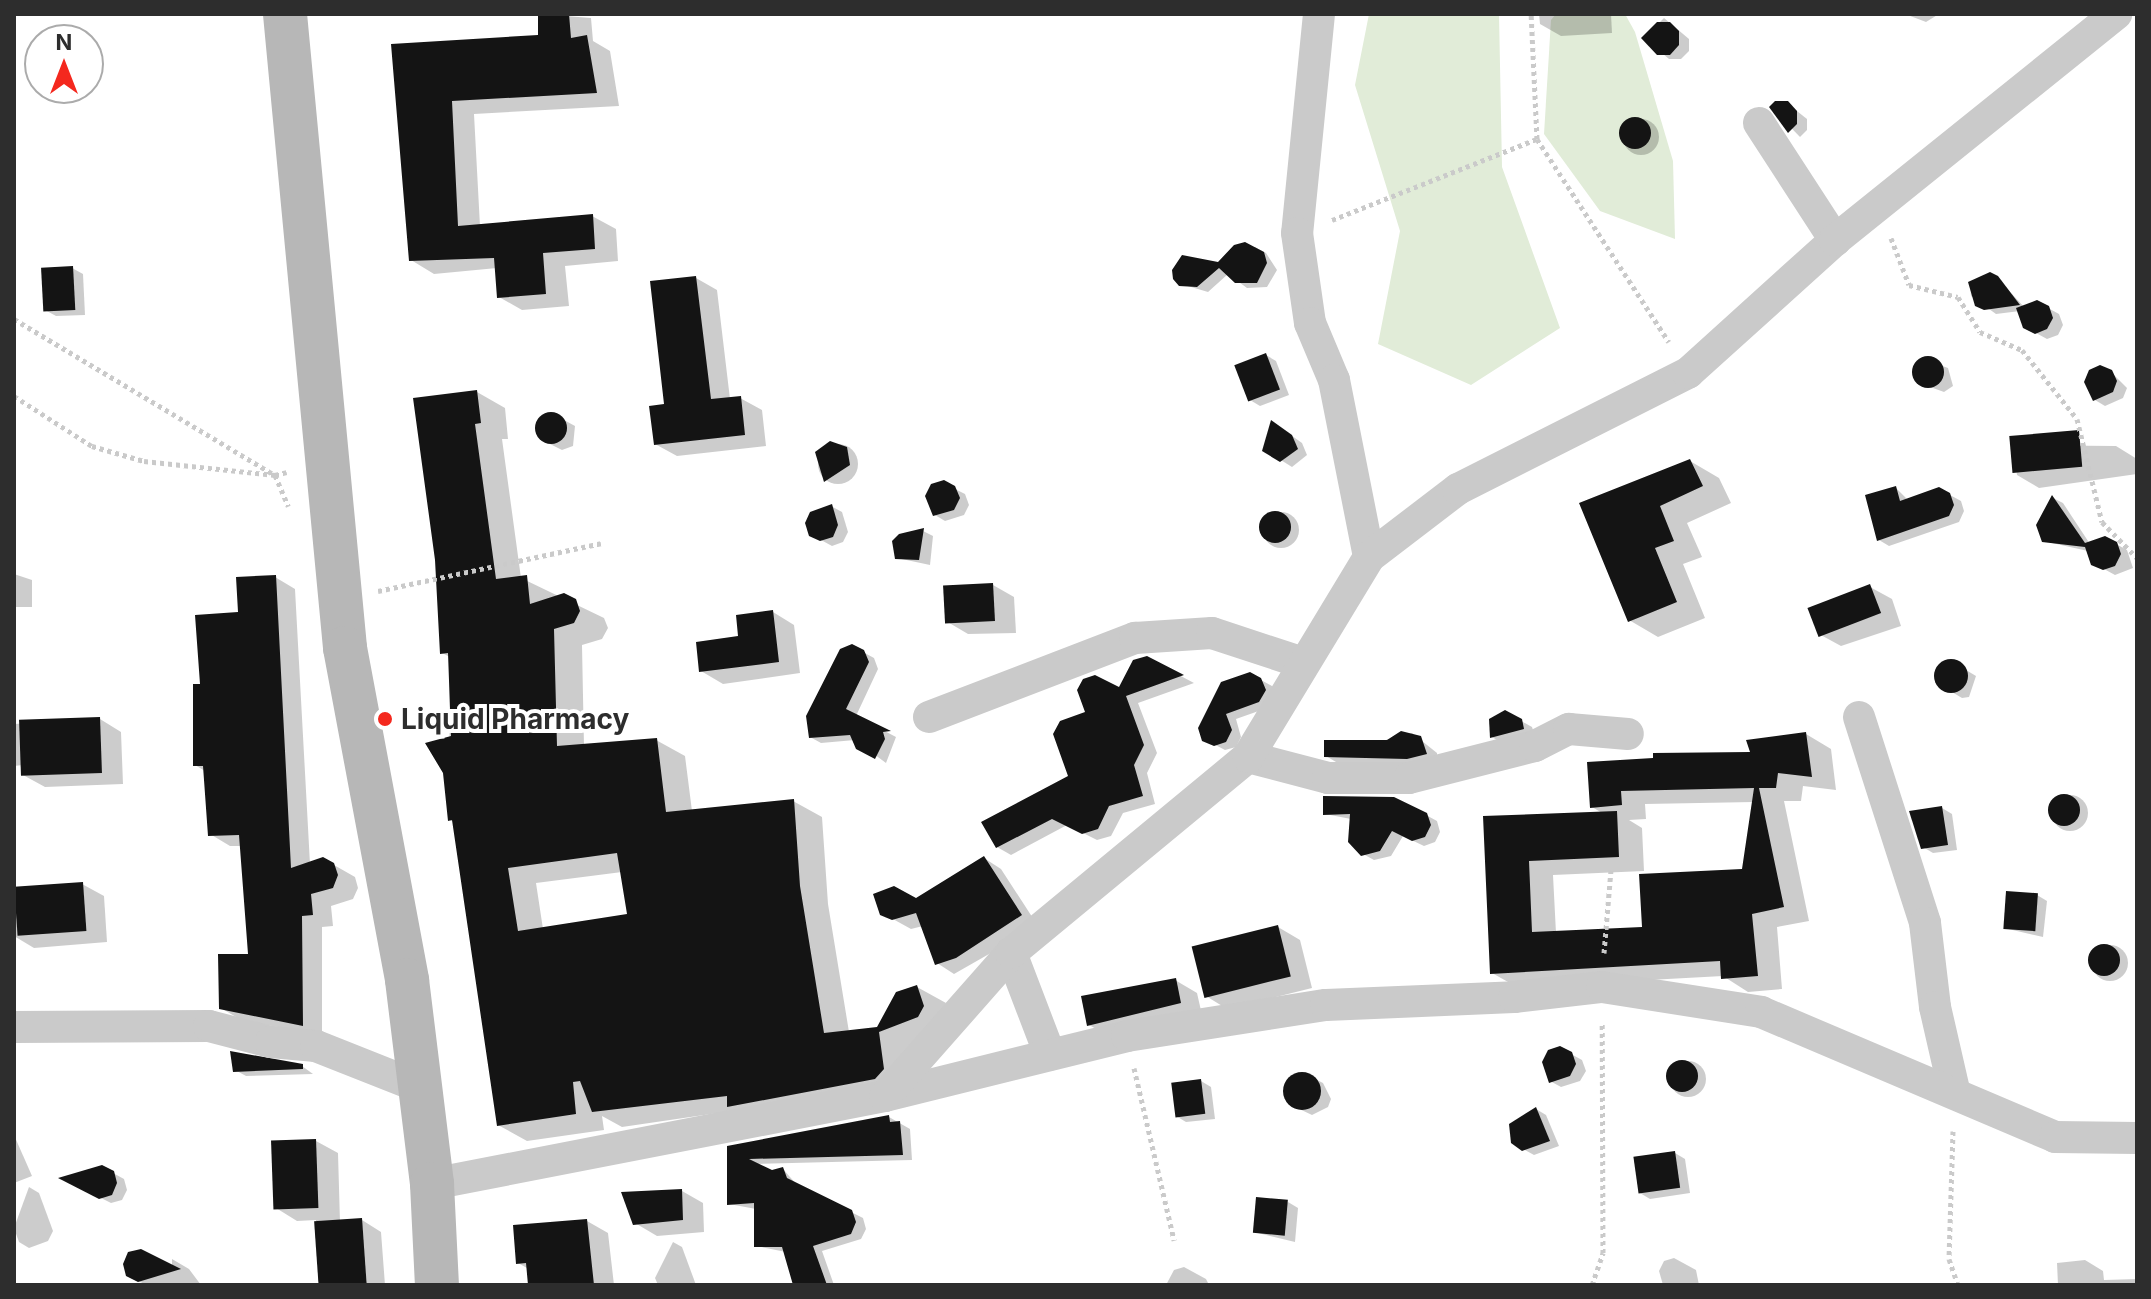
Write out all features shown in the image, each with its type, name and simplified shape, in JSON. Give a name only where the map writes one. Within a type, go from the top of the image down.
[{"type":"street","points":[[285,14],[325,462],[357,726],[377,807],[407,980],[417,1086],[432,1184],[437,1285]]},
{"type":"street","points":[[1319,14],[1297,233],[1310,323],[1334,380],[1369,557]]},
{"type":"street","points":[[885,1096],[1011,953],[1248,757],[1369,557],[1458,489],[1688,373],[1835,240],[2116,14]]},
{"type":"street","points":[[1759,123],[1835,240]]},
{"type":"street","points":[[929,717],[1135,638],[1212,633],[1303,663]]},
{"type":"street","points":[[1859,717],[1925,923],[1935,1007],[1954,1090]]},
{"type":"street","points":[[1248,757],[1328,778],[1409,778],[1535,746],[1569,729],[1628,734]]},
{"type":"street","points":[[1011,953],[1050,1055]]},
{"type":"street","points":[[432,1184],[885,1096],[1127,1036],[1326,1005],[1514,997],[1602,987],[1761,1012],[1954,1090],[2055,1137],[2137,1138]]},
{"type":"street","points":[[14,1027],[209,1026],[271,1042],[316,1046],[417,1086]]},
{"type":"path","points":[[1531,14],[1537,139],[1688,373]]},
{"type":"path","points":[[1297,233],[1537,139]]},
{"type":"path","points":[[1879,207],[1909,285],[1958,297],[1980,332],[2022,350],[2077,419],[2102,522],[2137,558]]},
{"type":"path","points":[[14,319],[275,475],[293,518]]},
{"type":"path","points":[[14,396],[92,446],[144,461],[275,475],[325,462]]},
{"type":"path","points":[[342,599],[601,543]]},
{"type":"path","points":[[1592,1285],[1603,1253],[1602,987],[1611,870]]},
{"type":"path","points":[[1127,1036],[1174,1240]]},
{"type":"path","points":[[1954,1090],[1949,1259],[1958,1285]]},
{"type":"green space","points":[[1369,14],[1499,14],[1502,167],[1560,328],[1471,385],[1378,344],[1400,231],[1355,85]]},
{"type":"green space","points":[[1556,14],[1625,14],[1635,32],[1673,161],[1675,239],[1600,211],[1544,134],[1551,20]]},
{"type":"building","points":[[538,14],[569,14],[571,38],[587,35],[597,93],[452,101],[458,226],[593,214],[595,249],[543,253],[546,294],[497,298],[494,258],[409,261],[391,44],[538,35]]},
{"type":"building","points":[[1657,22],[1670,22],[1679,31],[1679,45],[1670,55],[1657,55],[1641,38]]},
{"type":"building","points":[[1775,101],[1788,101],[1797,111],[1797,124],[1788,133],[1769,107]]},
{"type":"building","points":[[1635,117],[1647,121],[1651,133],[1647,145],[1635,149],[1623,145],[1619,133],[1623,121]]},
{"type":"building","points":[[1245,242],[1264,252],[1267,263],[1257,283],[1235,283],[1219,268],[1197,287],[1179,286],[1173,279],[1172,270],[1182,255],[1218,262],[1234,245]]},
{"type":"building","points":[[73,266],[75,310],[43,312],[41,268]]},
{"type":"building","points":[[1990,272],[1998,276],[2020,305],[1984,310],[1975,306],[1968,282]]},
{"type":"building","points":[[696,276],[711,399],[741,396],[745,435],[654,445],[649,406],[664,404],[650,281]]},
{"type":"building","points":[[2037,300],[2049,306],[2053,318],[2047,329],[2035,334],[2023,328],[2016,308]]},
{"type":"building","points":[[1266,353],[1280,389],[1248,402],[1234,365]]},
{"type":"building","points":[[1928,356],[1939,361],[1944,372],[1939,383],[1928,388],[1917,383],[1912,372],[1917,361]]},
{"type":"building","points":[[2100,365],[2112,370],[2117,381],[2113,392],[2093,401],[2084,382],[2089,370]]},
{"type":"building","points":[[477,390],[481,423],[475,424],[496,579],[527,575],[530,604],[564,593],[576,599],[580,611],[574,623],[554,629],[557,746],[657,738],[666,812],[794,799],[800,886],[824,1033],[877,1027],[896,992],[917,985],[924,1006],[918,1017],[879,1032],[884,1069],[875,1079],[727,1107],[727,1096],[592,1112],[580,1081],[573,1082],[576,1114],[497,1126],[452,820],[448,821],[443,773],[425,743],[451,736],[448,653],[440,654],[435,560],[413,398]],"holes":[[[617,853],[627,914],[518,931],[508,868]]]},
{"type":"building","points":[[551,412],[563,416],[567,428],[563,440],[551,444],[539,440],[535,428],[539,416]]},
{"type":"building","points":[[1271,420],[1292,435],[1298,449],[1280,462],[1262,451]]},
{"type":"building","points":[[2079,430],[2082,467],[2012,473],[2009,436]]},
{"type":"building","points":[[830,441],[847,447],[850,465],[824,482],[815,452]]},
{"type":"building","points":[[1690,459],[1703,486],[1660,506],[1674,541],[1655,548],[1677,602],[1628,622],[1579,503]]},
{"type":"building","points":[[944,480],[955,486],[960,498],[954,510],[933,516],[925,496],[931,484]]},
{"type":"building","points":[[1896,486],[1900,501],[1939,487],[1950,493],[1954,505],[1949,516],[1877,541],[1865,495]]},
{"type":"building","points":[[2052,495],[2085,543],[2105,536],[2117,542],[2121,554],[2115,566],[2103,570],[2091,565],[2085,547],[2042,542],[2036,525]]},
{"type":"building","points":[[832,504],[838,525],[833,537],[820,541],[809,536],[805,523],[810,512]]},
{"type":"building","points":[[1275,511],[1286,516],[1291,527],[1286,538],[1275,543],[1264,538],[1259,527],[1264,516]]},
{"type":"building","points":[[924,528],[919,560],[895,559],[892,541],[899,534]]},
{"type":"building","points":[[276,575],[291,868],[323,857],[334,863],[338,875],[333,888],[311,894],[313,915],[302,916],[303,1026],[219,1009],[218,954],[248,954],[239,835],[208,836],[203,766],[193,766],[193,684],[200,684],[195,615],[238,612],[236,577]]},
{"type":"building","points":[[993,583],[995,621],[945,624],[943,586]]},
{"type":"building","points":[[1870,584],[1881,613],[1819,637],[1807,608]]},
{"type":"building","points":[[773,610],[779,662],[699,672],[696,642],[738,636],[736,615]]},
{"type":"building","points":[[852,644],[864,650],[869,662],[846,709],[891,731],[883,732],[885,739],[875,759],[856,749],[850,735],[809,738],[806,716],[840,649]]},
{"type":"building","points":[[1147,656],[1184,675],[1126,696],[1144,745],[1134,765],[1143,796],[1109,806],[1098,829],[1082,834],[1052,819],[996,848],[981,822],[1068,776],[1053,734],[1060,721],[1085,712],[1077,690],[1083,679],[1095,675],[1119,687],[1133,660]]},
{"type":"building","points":[[1951,659],[1963,664],[1968,676],[1963,688],[1951,693],[1939,688],[1934,676],[1939,664]]},
{"type":"building","points":[[1250,672],[1261,678],[1266,690],[1259,702],[1226,714],[1232,730],[1226,742],[1214,746],[1202,741],[1198,728],[1221,682]]},
{"type":"building","points":[[1505,710],[1522,719],[1524,729],[1490,738],[1489,719]]},
{"type":"building","points":[[100,717],[102,773],[21,776],[19,720]]},
{"type":"building","points":[[1401,731],[1421,736],[1427,754],[1407,759],[1324,757],[1324,740],[1387,740]]},
{"type":"building","points":[[1806,732],[1812,777],[1778,773],[1776,788],[1759,788],[1784,907],[1752,914],[1758,976],[1721,979],[1720,961],[1490,974],[1483,816],[1617,811],[1619,857],[1529,861],[1532,932],[1642,927],[1639,874],[1742,869],[1754,788],[1621,791],[1622,805],[1590,808],[1587,762],[1653,758],[1653,753],[1750,752],[1746,740]]},
{"type":"building","points":[[2064,794],[2075,799],[2080,810],[2075,821],[2064,826],[2053,821],[2048,810],[2053,799]]},
{"type":"building","points":[[1323,796],[1394,797],[1427,813],[1431,825],[1425,837],[1412,841],[1392,831],[1380,851],[1361,856],[1348,842],[1350,814],[1323,815]]},
{"type":"building","points":[[1942,806],[1948,845],[1921,849],[1909,811]]},
{"type":"building","points":[[984,856],[1022,915],[956,958],[935,965],[916,913],[892,920],[880,915],[873,894],[894,886],[916,898]]},
{"type":"building","points":[[83,882],[86,931],[18,936],[14,887]]},
{"type":"building","points":[[2006,891],[2038,893],[2035,931],[2003,929]]},
{"type":"building","points":[[1278,925],[1291,976],[1204,998],[1192,947]]},
{"type":"building","points":[[2104,944],[2115,949],[2120,960],[2115,971],[2104,976],[2093,971],[2088,960],[2093,949]]},
{"type":"building","points":[[1176,978],[1181,1003],[1087,1026],[1081,996]]},
{"type":"building","points":[[1560,1046],[1572,1052],[1576,1064],[1570,1076],[1549,1083],[1542,1062],[1548,1050]]},
{"type":"building","points":[[230,1051],[303,1064],[303,1069],[233,1072]]},
{"type":"building","points":[[1682,1060],[1693,1065],[1698,1076],[1693,1087],[1682,1092],[1671,1087],[1666,1076],[1671,1065]]},
{"type":"building","points":[[1302,1072],[1315,1078],[1321,1091],[1315,1104],[1302,1110],[1289,1104],[1283,1091],[1289,1078]]},
{"type":"building","points":[[1201,1079],[1205,1114],[1175,1117],[1171,1083]]},
{"type":"building","points":[[1536,1107],[1550,1141],[1522,1151],[1511,1143],[1509,1124]]},
{"type":"building","points":[[889,1115],[890,1122],[900,1121],[903,1155],[749,1159],[772,1170],[783,1167],[787,1178],[852,1210],[856,1222],[851,1234],[813,1246],[827,1285],[793,1285],[782,1247],[754,1247],[754,1203],[727,1205],[727,1146]]},
{"type":"building","points":[[316,1139],[318,1208],[273,1210],[271,1141]]},
{"type":"building","points":[[1675,1151],[1680,1188],[1639,1193],[1633,1157]]},
{"type":"building","points":[[102,1165],[114,1171],[117,1183],[112,1195],[99,1199],[58,1178]]},
{"type":"building","points":[[682,1189],[683,1220],[633,1225],[621,1192]]},
{"type":"building","points":[[1256,1197],[1288,1200],[1285,1236],[1253,1233]]},
{"type":"building","points":[[362,1218],[367,1285],[319,1285],[314,1221]]},
{"type":"building","points":[[587,1219],[594,1285],[528,1285],[526,1263],[516,1264],[513,1225]]},
{"type":"building","points":[[141,1249],[181,1269],[138,1282],[126,1276],[123,1264],[128,1252]]},
{"type":"place","name":"Liquid Pharmacy","points":[[385,719]]}]
